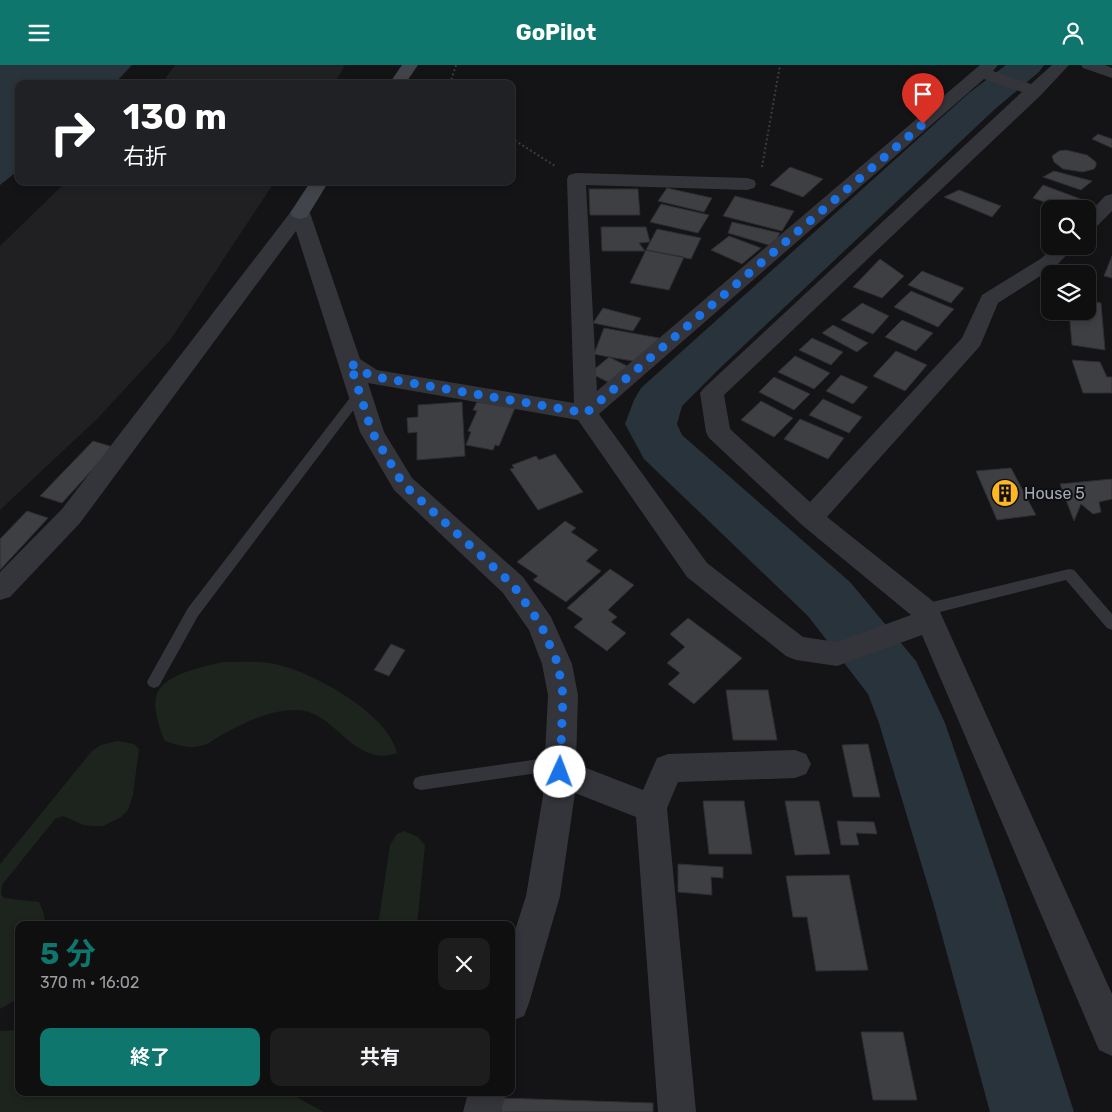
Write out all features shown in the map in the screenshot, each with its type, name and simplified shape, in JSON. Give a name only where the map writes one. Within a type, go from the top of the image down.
[{"type":"street","points":[[400,80],[410,65]]},
{"type":"street","points":[[1061,65],[712,393],[718,432],[811,518],[927,615],[1112,1037]]},
{"type":"street","points":[[1089,65],[1112,73]]},
{"type":"street","points":[[586,413],[986,69],[1035,91]]},
{"type":"street","points":[[747,184],[576,179],[586,413],[697,570],[796,648],[837,654],[927,615]]},
{"type":"street","points":[[0,589],[71,516],[300,213],[318,185]]},
{"type":"street","points":[[1096,216],[1112,200]]},
{"type":"street","points":[[300,213],[372,432],[403,484],[513,585],[541,625],[558,664],[563,695],[559,796],[543,896],[515,990]]},
{"type":"street","points":[[811,518],[972,341],[989,300],[1050,262],[1057,255]]},
{"type":"street","points":[[350,363],[371,376],[586,413]]},
{"type":"street","points":[[677,1112],[651,808],[668,767],[795,764]]},
{"type":"street","points":[[560,772],[651,808]]},
{"type":"street","points":[[482,1112],[486,1096]]},
{"type":"lane","points":[[154,682],[193,612],[360,393]]},
{"type":"lane","points":[[927,615],[1069,574],[1112,623]]},
{"type":"lane","points":[[422,783],[546,765],[560,772]]},
{"type":"path","points":[[451,80],[456,65]]},
{"type":"path","points":[[747,184],[762,171],[780,65]]},
{"type":"path","points":[[515,141],[576,179]]},
{"type":"shaded area","points":[[0,65],[132,65],[118,80],[15,80],[15,173],[0,185]]},
{"type":"shaded area","points":[[175,65],[345,65],[336,80],[164,80]]},
{"type":"shaded area","points":[[63,185],[272,185],[171,339],[97,419],[0,510],[0,246]]},
{"type":"shaded area","points":[[223,662],[269,663],[285,667],[324,683],[363,708],[379,723],[391,738],[397,753],[382,756],[369,753],[356,746],[323,719],[297,710],[288,710],[260,717],[201,746],[182,746],[164,740],[155,708],[159,689],[174,677],[194,669]]},
{"type":"shaded area","points":[[117,741],[134,744],[139,749],[133,795],[128,810],[121,817],[103,826],[83,825],[63,816],[55,819],[2,885],[1,894],[4,898],[39,902],[45,921],[15,921],[15,1000],[0,1009],[0,864],[92,751],[101,745]]},
{"type":"shaded area","points":[[404,831],[418,837],[425,845],[417,921],[379,921],[390,845],[397,834]]},
{"type":"shaded area","points":[[15,1030],[15,1096],[295,1096],[324,1112],[0,1112],[0,1031]]},
{"type":"building","points":[[1098,134],[1112,139],[1112,148],[1092,139]]},
{"type":"building","points":[[1066,150],[1087,155],[1096,162],[1096,166],[1094,169],[1083,172],[1063,169],[1054,162],[1052,156],[1059,151]]},
{"type":"building","points":[[790,167],[823,179],[803,197],[770,185]]},
{"type":"building","points":[[1054,171],[1092,181],[1081,190],[1043,177]]},
{"type":"building","points":[[1043,185],[1083,200],[1041,201],[1033,198]]},
{"type":"building","points":[[667,188],[712,198],[704,212],[658,201]]},
{"type":"building","points":[[589,189],[638,189],[640,215],[590,215]]},
{"type":"building","points":[[959,190],[1001,206],[992,217],[944,197]]},
{"type":"building","points":[[735,196],[794,211],[782,231],[723,216]]},
{"type":"building","points":[[661,204],[709,215],[698,233],[650,222]]},
{"type":"building","points":[[732,222],[780,233],[772,246],[728,233]]},
{"type":"building","points":[[601,227],[646,227],[650,242],[639,243],[645,251],[602,251]]},
{"type":"building","points":[[657,229],[701,238],[691,259],[646,250]]},
{"type":"building","points":[[729,236],[761,248],[742,264],[711,250]]},
{"type":"building","points":[[646,250],[684,257],[669,290],[630,283]]},
{"type":"building","points":[[1112,256],[1112,278],[1104,276]]},
{"type":"building","points":[[880,259],[904,276],[882,298],[853,287]]},
{"type":"building","points":[[922,271],[964,288],[951,303],[908,285]]},
{"type":"building","points":[[911,291],[954,309],[938,327],[894,307]]},
{"type":"building","points":[[1096,302],[1101,303],[1105,350],[1072,345],[1070,320],[1096,320]]},
{"type":"building","points":[[862,303],[889,316],[873,334],[841,320]]},
{"type":"building","points":[[603,308],[641,318],[633,331],[593,323]]},
{"type":"building","points":[[902,320],[933,333],[916,351],[885,337]]},
{"type":"building","points":[[833,325],[868,343],[857,352],[822,333]]},
{"type":"building","points":[[604,328],[659,338],[639,362],[594,354]]},
{"type":"building","points":[[812,338],[843,352],[831,365],[799,350]]},
{"type":"building","points":[[896,351],[927,365],[905,391],[873,376]]},
{"type":"building","points":[[795,356],[830,373],[814,389],[778,372]]},
{"type":"building","points":[[609,357],[629,367],[610,383],[590,373]]},
{"type":"building","points":[[1072,360],[1100,362],[1107,377],[1112,377],[1112,393],[1083,393]]},
{"type":"building","points":[[841,375],[868,387],[853,404],[826,391]]},
{"type":"building","points":[[774,377],[810,394],[794,410],[759,392]]},
{"type":"building","points":[[823,399],[862,417],[849,433],[809,415]]},
{"type":"building","points":[[761,401],[793,418],[774,437],[741,420]]},
{"type":"building","points":[[462,402],[465,456],[417,460],[417,432],[408,433],[407,418],[418,417],[418,405]]},
{"type":"building","points":[[477,402],[515,408],[499,446],[495,445],[493,450],[466,445],[471,432],[468,431],[477,411],[473,410]]},
{"type":"building","points":[[800,419],[844,438],[828,459],[784,439]]},
{"type":"building","points":[[93,441],[113,447],[62,503],[40,496]]},
{"type":"building","points":[[555,454],[583,492],[538,510],[510,469],[514,468],[512,465],[536,456],[539,460]]},
{"type":"building","name":"House 5","points":[[1011,468],[1036,515],[997,520],[976,471]]},
{"type":"building","points":[[1112,479],[1112,499],[1099,502],[1101,512],[1093,514],[1081,504],[1074,521],[1060,484]]},
{"type":"building","points":[[27,511],[48,518],[0,570],[0,539]]},
{"type":"building","points":[[565,521],[576,528],[571,532],[598,550],[586,561],[601,571],[566,602],[533,580],[538,576],[517,562]]},
{"type":"building","points":[[610,569],[634,585],[608,610],[617,617],[611,622],[626,633],[607,651],[574,627],[583,619],[567,608]]},
{"type":"building","points":[[688,618],[742,658],[694,704],[668,684],[680,673],[667,663],[685,647],[670,634]]},
{"type":"building","points":[[391,644],[405,650],[389,676],[374,670]]},
{"type":"building","points":[[726,690],[768,690],[777,740],[733,740]]},
{"type":"building","points":[[868,744],[880,797],[853,797],[842,745]]},
{"type":"building","points":[[703,801],[744,801],[752,854],[709,854]]},
{"type":"building","points":[[785,801],[819,801],[830,854],[795,855]]},
{"type":"building","points":[[837,821],[874,822],[877,834],[856,833],[859,845],[841,845]]},
{"type":"building","points":[[678,864],[723,867],[723,878],[711,877],[712,895],[678,892]]},
{"type":"building","points":[[849,875],[868,970],[816,971],[807,917],[793,917],[786,876]]},
{"type":"building","points":[[861,1032],[903,1032],[917,1100],[873,1100]]},
{"type":"building","points":[[502,1098],[653,1103],[653,1112],[501,1112]]},
{"type":"waterway","points":[[1027,65],[982,101],[703,357],[659,400],[651,424],[662,446],[829,599],[894,680],[912,723],[971,906],[1032,1112]]},
{"type":"place","name":"House 5","points":[[1005,493]]},
{"type":"route","points":[[560,772],[563,695],[558,664],[541,625],[513,585],[403,484],[372,432],[350,363],[371,376],[586,413],[923,124]]}]
